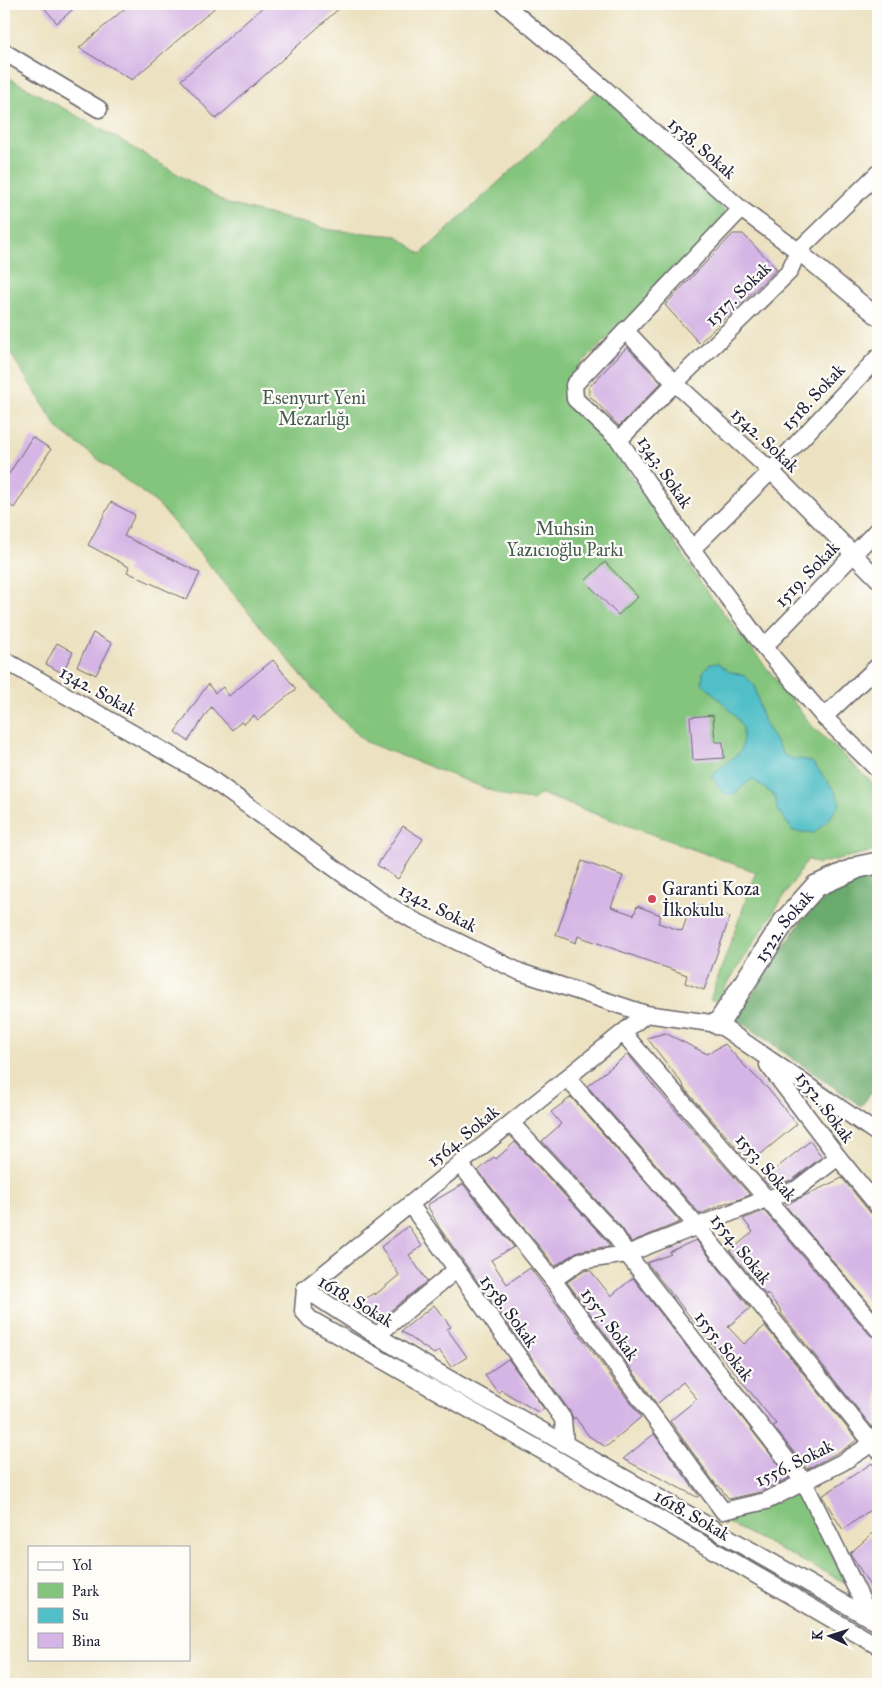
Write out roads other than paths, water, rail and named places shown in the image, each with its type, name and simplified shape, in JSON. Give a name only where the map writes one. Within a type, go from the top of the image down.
[{"type":"street","name":"1538. Sokak","points":[[504,4],[605,89],[741,209],[798,251],[878,317]]},
{"type":"street","points":[[4,52],[99,109]]},
{"type":"street","name":"1517. Sokak","points":[[619,440],[789,272],[798,251],[877,177]]},
{"type":"street","name":"1343. Sokak","points":[[741,209],[574,385],[575,399],[619,440],[692,549],[764,647],[824,717],[878,770]]},
{"type":"street","name":"1542. Sokak","points":[[625,330],[675,383],[771,471],[878,579]]},
{"type":"street","name":"1518. Sokak","points":[[692,549],[771,471],[878,357]]},
{"type":"street","name":"1519. Sokak","points":[[764,647],[878,529]]},
{"type":"street","name":"1342. Sokak","points":[[4,660],[204,774],[376,898],[413,920],[520,972],[646,1014],[718,1024],[878,1134]]},
{"type":"street","points":[[824,717],[878,666]]},
{"type":"street","name":"1522. Sokak","points":[[718,1024],[784,922],[816,886],[859,867],[878,863]]},
{"type":"street","name":"1564. Sokak","points":[[305,1289],[646,1014]]},
{"type":"street","name":"1553. Sokak","points":[[624,1033],[766,1199],[794,1228],[878,1328]]},
{"type":"street","name":"1552. Sokak","points":[[759,1054],[878,1206]]},
{"type":"street","name":"1554. Sokak","points":[[567,1078],[697,1226],[877,1445]]},
{"type":"street","name":"1555. Sokak","points":[[511,1123],[615,1235],[627,1254],[804,1482],[874,1621]]},
{"type":"street","points":[[553,1280],[580,1260],[627,1254],[766,1199],[797,1189],[838,1157]]},
{"type":"street","name":"1557. Sokak","points":[[460,1164],[553,1280],[723,1511]]},
{"type":"street","name":"1558. Sokak","points":[[410,1204],[563,1419],[565,1444]]},
{"type":"street","points":[[376,1336],[456,1270]]},
{"type":"street","name":"1618. Sokak","points":[[874,1621],[565,1444],[461,1387],[376,1336],[305,1289],[302,1311],[310,1319],[560,1461],[878,1646]]},
{"type":"street","name":"1556. Sokak","points":[[723,1511],[766,1501],[877,1445]]},
{"type":"water","points":[[718,663],[728,671],[745,676],[755,686],[761,714],[766,726],[784,755],[795,760],[802,759],[813,763],[835,791],[840,804],[829,819],[814,833],[793,831],[777,809],[775,796],[752,779],[732,796],[723,792],[711,776],[741,751],[743,736],[740,722],[702,683],[703,672],[710,664]]},
{"type":"place","name":"Garanti Koza İlkokulu","points":[[652,899]]},
{"type":"park label","name":"Esenyurt Yeni Mezarlığı","points":[[314,408]]},
{"type":"park label","name":"Muhsin Yazıcıoğlu Parkı","points":[[565,539]]}]
